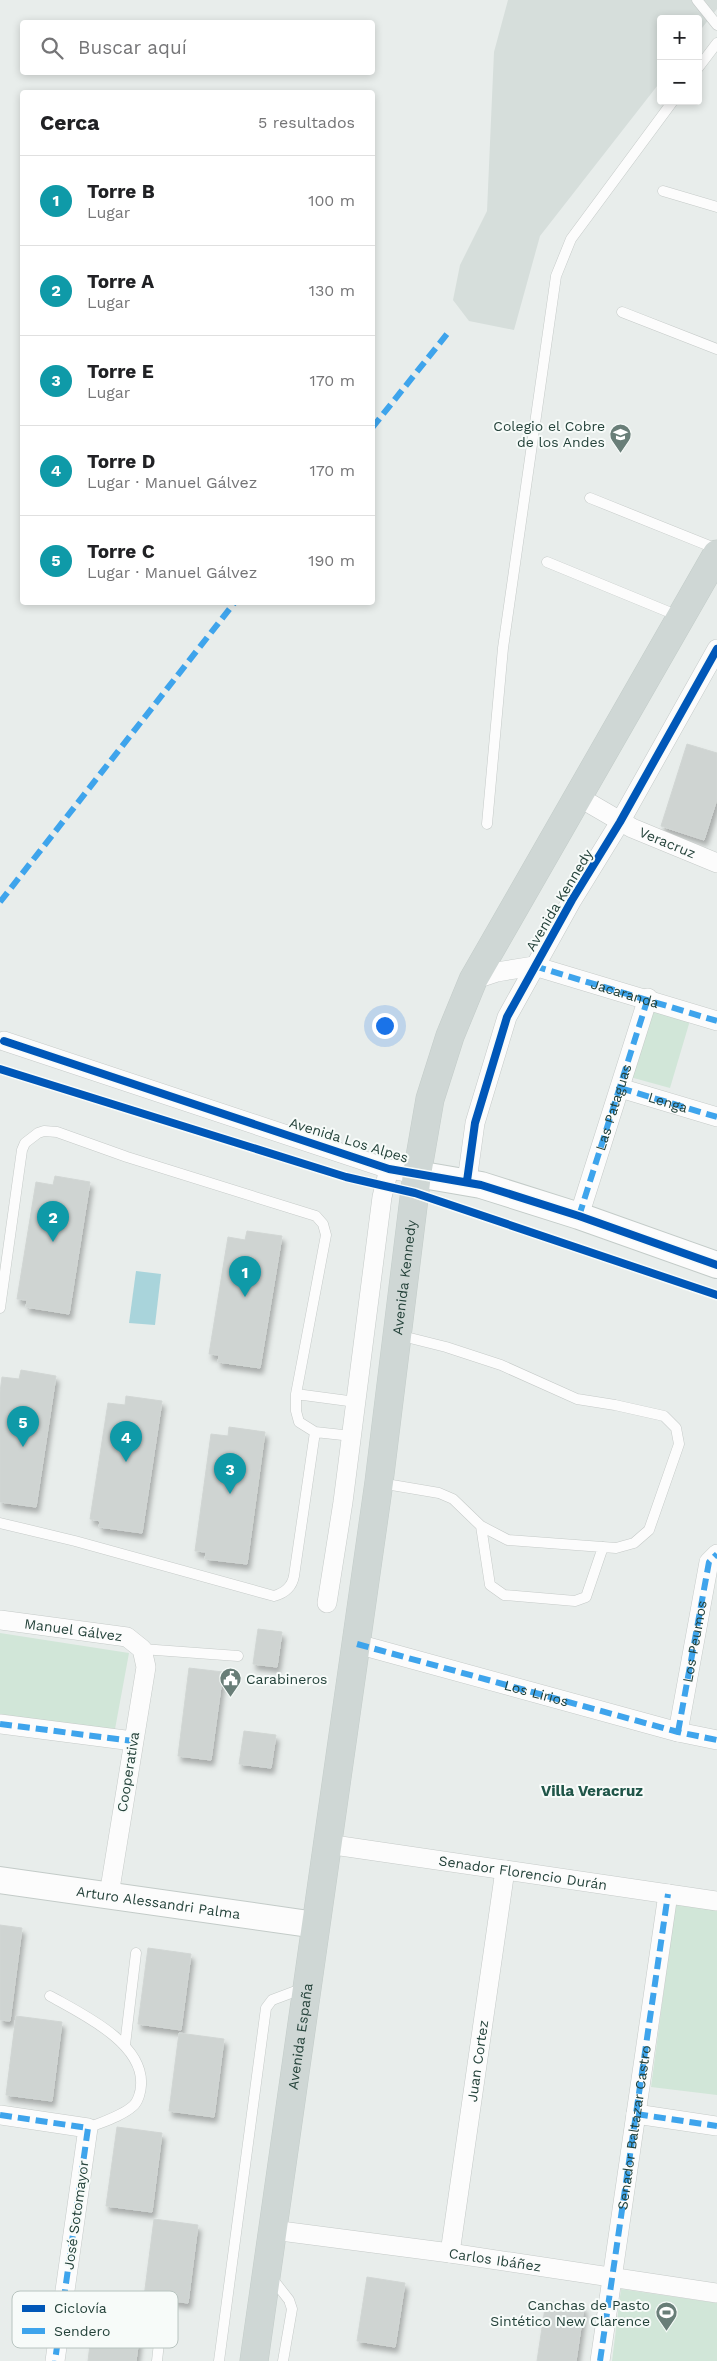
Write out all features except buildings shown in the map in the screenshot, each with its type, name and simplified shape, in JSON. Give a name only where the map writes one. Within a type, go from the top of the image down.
[{"type":"main road","name":"Avenida Kennedy","points":[[346,1712],[379,1482],[417,1174],[430,1099],[450,1036],[473,980],[717,554]]},
{"type":"main road","name":"Avenida España","points":[[254,2361],[346,1712]]},
{"type":"street","name":"Avenida Kennedy","points":[[466,1181],[475,1123],[498,1041],[507,1017],[534,966],[620,822],[717,649]]},
{"type":"street","name":"Veracruz","points":[[577,796],[620,822],[717,863]]},
{"type":"street","points":[[473,980],[497,972],[534,966]]},
{"type":"street","name":"Jacaranda","points":[[534,966],[648,998],[717,1021]]},
{"type":"street","name":"Las Pataguas","points":[[579,1216],[648,998]]},
{"type":"street","name":"Avenida Los Alpes","points":[[4,1041],[389,1169],[466,1181],[579,1216],[717,1265]]},
{"type":"street","name":"Lenga","points":[[620,1088],[717,1117]]},
{"type":"street","points":[[327,1603],[352,1436],[381,1206],[389,1169]]},
{"type":"street","points":[[356,1402],[388,1406]]},
{"type":"street","points":[[352,1436],[383,1441]]},
{"type":"street","name":"Los Peumos","points":[[678,1732],[709,1562],[717,1554]]},
{"type":"street","name":"Manuel Gálvez","points":[[0,1620],[127,1637],[142,1649]]},
{"type":"street","name":"Los Lirios","points":[[356,1644],[678,1732],[717,1740]]},
{"type":"street","name":"Cooperativa","points":[[109,1895],[146,1667],[142,1649]]},
{"type":"street","points":[[0,1724],[133,1741]]},
{"type":"street","name":"Senador Florencio Durán","points":[[327,1844],[717,1901]]},
{"type":"street","name":"Juan Cortez","points":[[450,2254],[505,1870]]},
{"type":"street","name":"Arturo Alessandri Palma","points":[[0,1880],[316,1925]]},
{"type":"street","name":"Senador Baltazar Castro","points":[[600,2361],[668,1894]]},
{"type":"street","points":[[636,2114],[717,2126]]},
{"type":"street","points":[[0,2115],[88,2128]]},
{"type":"street","name":"José Sotomayor","points":[[65,2291],[88,2128]]},
{"type":"street","name":"Carlos Ibáñez","points":[[273,2230],[717,2293]]},
{"type":"street","name":"José Sotomayor","points":[[55,2361],[57,2348]]},
{"type":"lane","points":[[697,0],[717,25]]},
{"type":"lane","points":[[702,63],[717,43]]},
{"type":"lane","points":[[487,824],[503,648],[556,276],[570,239],[670,105]]},
{"type":"lane","points":[[663,191],[717,207]]},
{"type":"lane","points":[[622,312],[717,349]]},
{"type":"lane","points":[[590,498],[717,549]]},
{"type":"lane","points":[[548,562],[681,617]]},
{"type":"lane","points":[[0,1308],[22,1150],[25,1143],[38,1133],[44,1131],[58,1132],[127,1157],[316,1216],[320,1219],[326,1234],[296,1394],[296,1411],[299,1422],[315,1432],[352,1436]]},
{"type":"lane","points":[[379,1482],[439,1493],[453,1500],[482,1526],[508,1540],[616,1548],[634,1543],[649,1530],[680,1444],[676,1428],[664,1416],[615,1405],[577,1400],[501,1365],[446,1347],[397,1335]]},
{"type":"lane","points":[[296,1394],[356,1402]]},
{"type":"lane","points":[[0,1523],[75,1541],[274,1596],[281,1594],[291,1586],[294,1576],[315,1432]]},
{"type":"lane","points":[[482,1526],[490,1585],[504,1595],[575,1601],[586,1597],[603,1547]]},
{"type":"lane","points":[[142,1649],[238,1656]]},
{"type":"lane","points":[[125,2045],[136,1953]]},
{"type":"lane","points":[[219,2361],[266,2008],[272,2000],[307,1987]]},
{"type":"lane","points":[[50,1996],[76,2011],[125,2045],[135,2057],[142,2074],[141,2091],[134,2106],[88,2128]]},
{"type":"lane","points":[[267,2272],[289,2300],[292,2309],[283,2361]]},
{"type":"lane","points":[[157,2361],[158,2348]]},
{"type":"shaded area","points":[[508,0],[717,0],[717,9],[702,28],[702,15],[657,15],[657,86],[540,236],[514,330],[469,321],[453,300],[460,265],[487,211],[494,52]]},
{"type":"green space","points":[[655,995],[694,1007],[670,1088],[630,1077]]},
{"type":"green space","points":[[0,1633],[129,1653],[113,1740],[0,1724]]},
{"type":"green space","points":[[676,1899],[717,1906],[717,2095],[651,2087]]},
{"type":"green space","name":"Canchas de Pasto Sintético New Clarence","points":[[621,2289],[717,2303],[717,2361],[612,2361]]},
{"type":"water","points":[[136,1271],[161,1274],[155,1325],[129,1323]]},
{"type":"marked path","points":[[375,424],[447,334]]},
{"type":"marked path","points":[[0,902],[233,605]]},
{"type":"marked path","points":[[534,966],[717,1021]]},
{"type":"marked path","points":[[579,1216],[648,998]]},
{"type":"marked path","points":[[620,1088],[717,1117]]},
{"type":"marked path","points":[[678,1732],[709,1562],[717,1554]]},
{"type":"marked path","points":[[357,1644],[678,1732],[717,1740]]},
{"type":"marked path","points":[[0,1724],[133,1741]]},
{"type":"marked path","points":[[600,2361],[668,1894]]},
{"type":"marked path","points":[[636,2114],[717,2126]]},
{"type":"marked path","points":[[0,2115],[88,2128],[65,2291]]},
{"type":"marked path","points":[[55,2361],[57,2348]]},
{"type":"cycle path","points":[[467,1181],[475,1123],[507,1017],[572,900],[620,822],[717,649]]},
{"type":"cycle path","points":[[4,1041],[389,1169],[481,1185],[579,1216],[717,1265]]},
{"type":"cycle path","points":[[0,1069],[346,1177],[415,1193],[717,1295]]},
{"type":"place","name":"Colegio el Cobre de los Andes","points":[[621,453]]},
{"type":"place","name":"Torre A","points":[[53,1242]]},
{"type":"place","name":"Torre B","points":[[245,1297]]},
{"type":"place","name":"Torre C","points":[[23,1447]]},
{"type":"place","name":"Torre D","points":[[126,1462]]},
{"type":"place","name":"Torre E","points":[[230,1494]]},
{"type":"place","name":"Carabineros","points":[[230,1698]]},
{"type":"place","name":"Canchas de Pasto Sintético New Clarence","points":[[666,2332]]},
{"type":"district","name":"Villa Veracruz","points":[[592,1791]]}]
